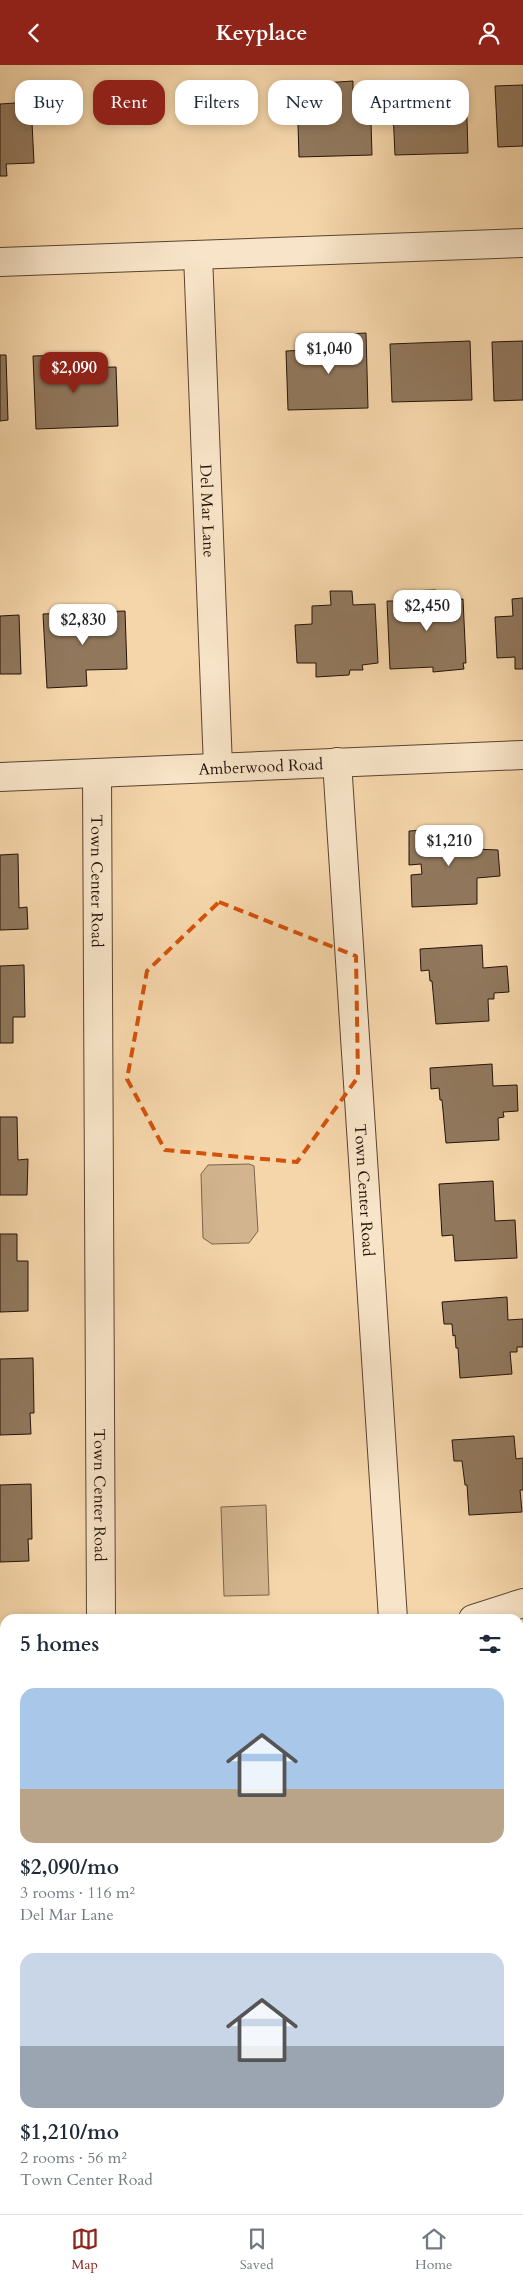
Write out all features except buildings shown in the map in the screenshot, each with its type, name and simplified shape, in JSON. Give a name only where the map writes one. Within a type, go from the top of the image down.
[{"type":"street","points":[[0,262],[523,243]]},
{"type":"street","name":"Del Mar Lane","points":[[198,255],[218,767]]},
{"type":"street","name":"Amberwood Road","points":[[0,777],[523,755]]},
{"type":"street","name":"Town Center Road","points":[[337,762],[393,1614]]},
{"type":"street","name":"Town Center Road","points":[[97,773],[101,1614]]},
{"type":"street","points":[[489,1614],[523,1603]]},
{"type":"highlighted area","points":[[219,902],[356,956],[358,1077],[297,1162],[165,1150],[127,1079],[147,971]]},
{"type":"shaded area","points":[[249,1164],[254,1166],[258,1231],[249,1243],[212,1244],[203,1238],[201,1174],[208,1165]]},
{"type":"shaded area","points":[[266,1505],[269,1595],[224,1596],[221,1507]]}]
